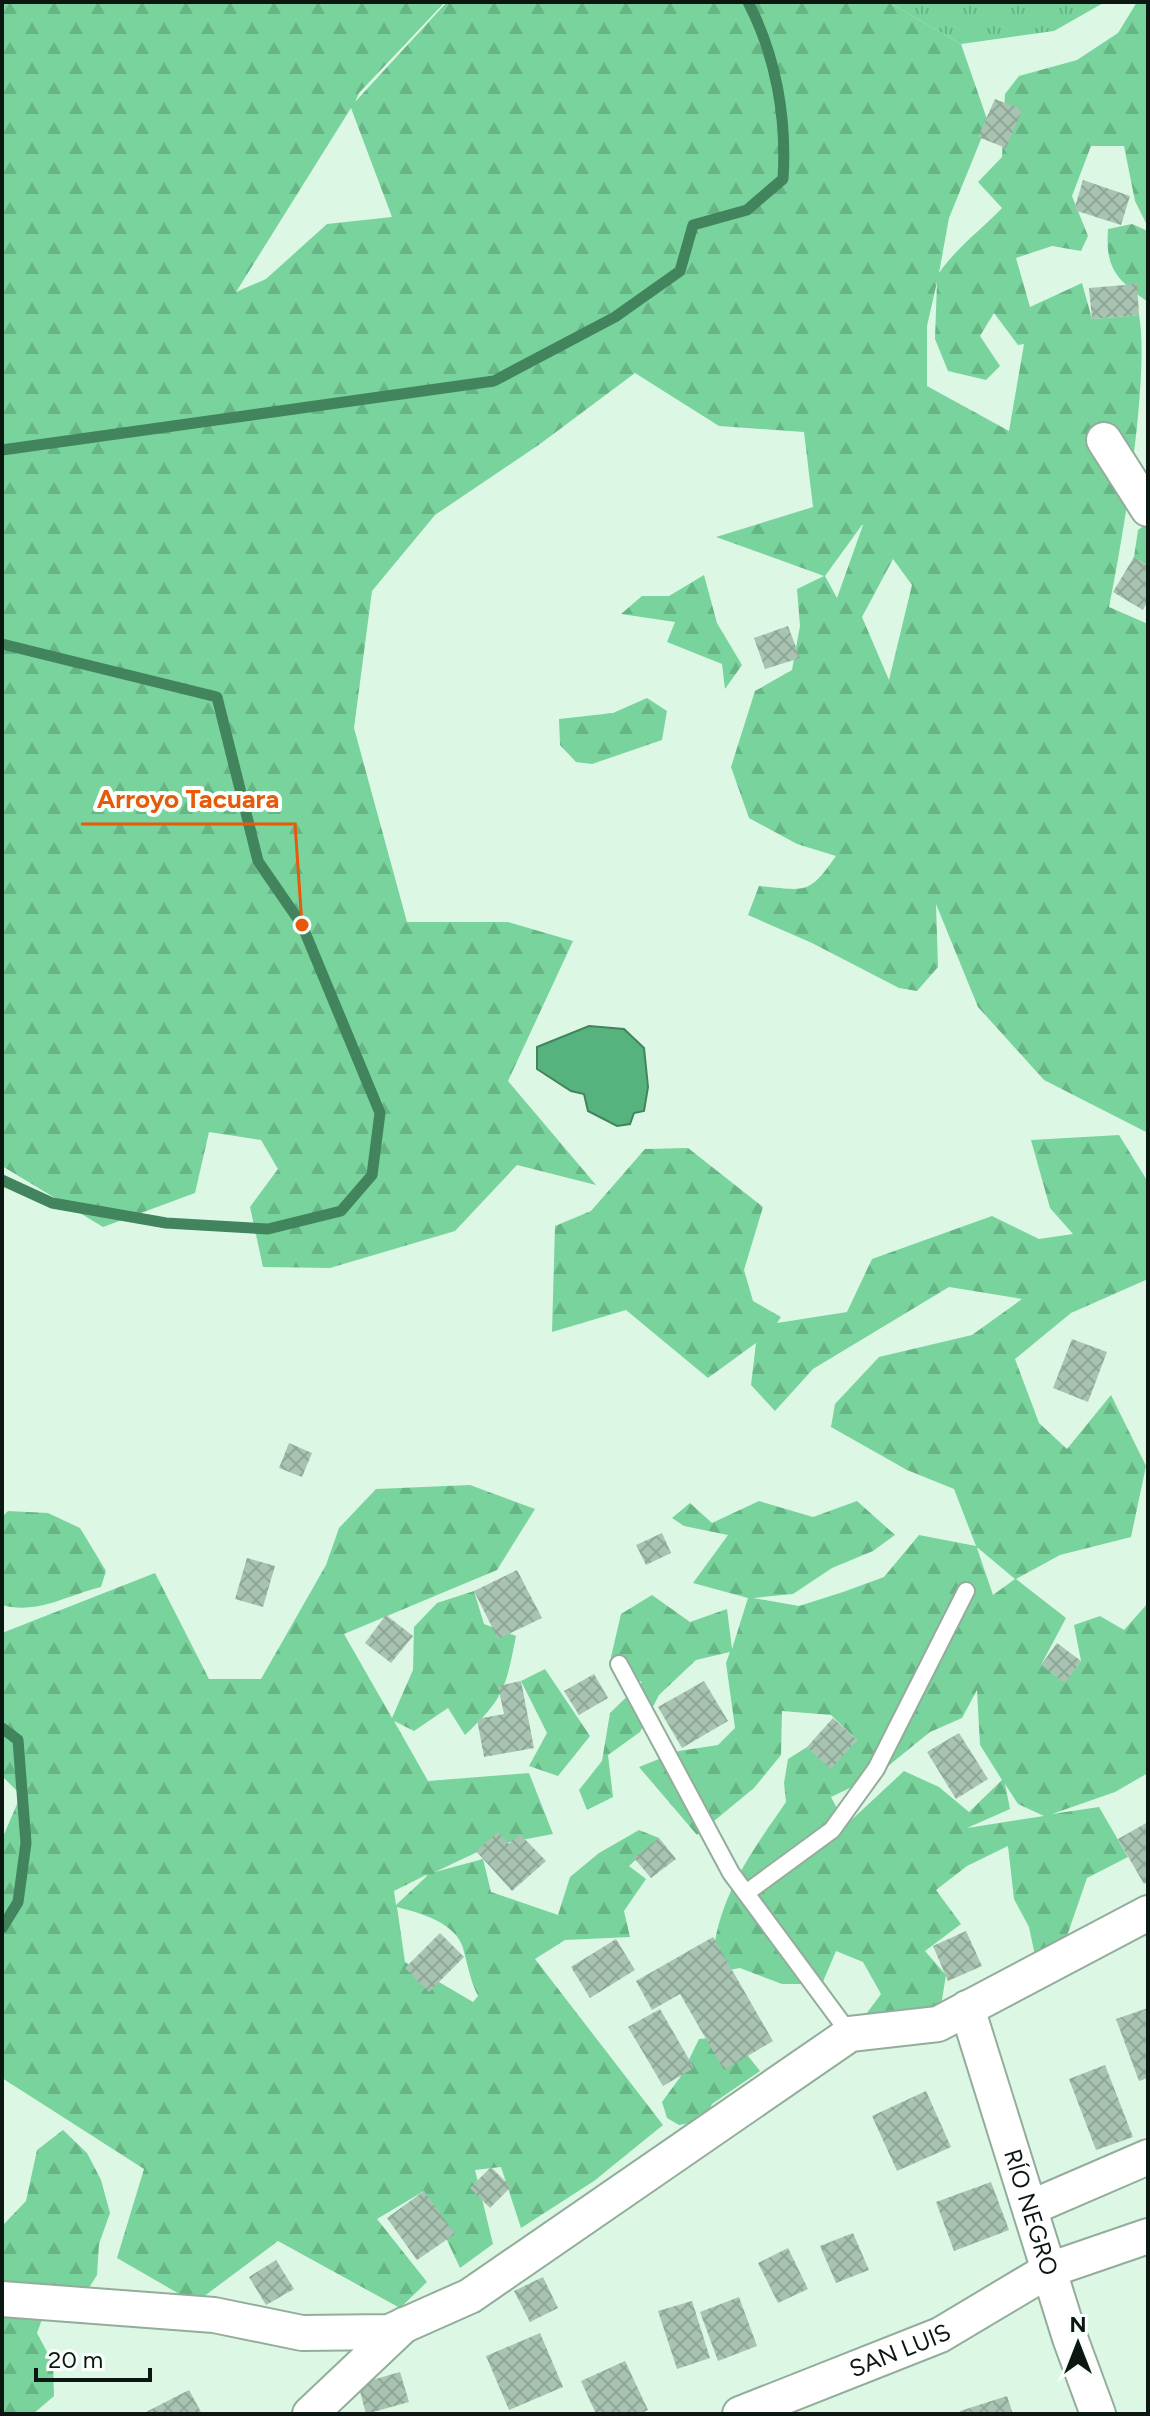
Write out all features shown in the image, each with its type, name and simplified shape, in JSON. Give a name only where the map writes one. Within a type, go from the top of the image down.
[{"type":"street","points":[[1104,440],[1148,509]]},
{"type":"street","points":[[2,2299],[214,2315],[302,2333],[389,2332],[470,2296],[850,2034],[938,2024],[1148,1913]]},
{"type":"street","name":"RÍO NEGRO","points":[[967,2008],[1049,2270],[1098,2414]]},
{"type":"street","points":[[1030,2208],[1148,2157]]},
{"type":"street","name":"SAN LUIS","points":[[740,2414],[940,2335],[1049,2270],[1148,2236]]},
{"type":"street","points":[[310,2414],[405,2325]]},
{"type":"lane","points":[[746,1893],[832,1830],[876,1769],[966,1591]]},
{"type":"lane","points":[[619,1664],[731,1873],[850,2034]]},
{"type":"green space","points":[[2,2],[445,2],[359,93],[355,102],[447,2],[888,2],[961,44],[988,122],[949,218],[939,273],[1002,208],[978,182],[1002,157],[1005,94],[1019,76],[1077,60],[1118,33],[1137,2],[1148,2],[1148,227],[1135,201],[1124,146],[1091,146],[1072,196],[1088,236],[1081,251],[1052,246],[1016,258],[1030,307],[1082,283],[1092,319],[1139,315],[1141,377],[1138,416],[1128,500],[1109,607],[1148,624],[1148,1133],[1044,1080],[978,1007],[936,904],[938,967],[917,991],[899,988],[812,943],[748,915],[759,886],[805,888],[819,878],[836,856],[797,844],[749,818],[731,767],[755,691],[792,670],[800,626],[797,589],[824,576],[716,537],[813,507],[804,432],[719,426],[635,373],[540,444],[435,515],[372,591],[354,728],[407,922],[508,922],[573,941],[508,1081],[596,1185],[517,1165],[455,1231],[330,1268],[263,1267],[250,1207],[278,1169],[261,1140],[209,1132],[195,1193],[103,1227],[2,1166]],"holes":[[[351,108],[392,217],[327,224],[266,279],[236,292]],[[937,282],[935,339],[948,371],[986,380],[1000,366],[980,336],[994,313],[1018,345],[1024,344],[1009,431],[927,386],[927,326]],[[862,525],[863,525],[837,598],[825,576]],[[893,559],[912,585],[889,680],[862,617]]]},
{"type":"green space","points":[[888,2],[1105,2],[1054,31],[961,44]]},
{"type":"green space","points":[[1132,224],[1148,231],[1148,302],[1121,280],[1111,264],[1108,229]]},
{"type":"green space","points":[[1148,523],[1148,566],[1134,557],[1138,530]]},
{"type":"green space","points":[[704,575],[717,623],[742,665],[725,689],[722,664],[667,642],[675,622],[621,614],[642,596],[669,596]]},
{"type":"green space","points":[[647,698],[667,711],[662,740],[592,764],[576,762],[560,745],[559,719],[613,713]]},
{"type":"green space","points":[[1119,1135],[1148,1182],[1148,1279],[1071,1313],[1015,1359],[1039,1423],[1067,1449],[1111,1395],[1146,1466],[1131,1537],[1060,1555],[1016,1579],[1066,1618],[1041,1665],[1065,1682],[1081,1661],[1074,1625],[1100,1616],[1124,1630],[1148,1603],[1148,1773],[1115,1792],[1052,1814],[1099,1807],[1128,1857],[1087,1878],[1068,1933],[1038,1970],[1029,1927],[1014,1899],[1008,1846],[967,1866],[936,1890],[961,1924],[925,1951],[946,1975],[938,2024],[864,2017],[881,1994],[863,1962],[836,1951],[822,1984],[782,1984],[740,1968],[712,1973],[719,1925],[735,1882],[786,1802],[784,1783],[788,1759],[807,1747],[831,1768],[857,1740],[831,1715],[782,1711],[781,1755],[754,1788],[697,1835],[639,1767],[679,1751],[718,1745],[735,1728],[726,1663],[730,1652],[696,1660],[659,1695],[640,1732],[608,1755],[613,1797],[587,1810],[579,1790],[602,1761],[610,1713],[642,1682],[616,1673],[611,1657],[621,1614],[652,1595],[690,1622],[727,1609],[732,1649],[748,1598],[693,1583],[728,1535],[684,1526],[672,1518],[690,1503],[712,1523],[759,1501],[813,1517],[857,1501],[895,1535],[873,1551],[832,1568],[793,1594],[753,1598],[799,1606],[884,1577],[919,1535],[976,1546],[954,1489],[907,1470],[831,1427],[835,1404],[879,1357],[972,1335],[1022,1299],[949,1287],[813,1369],[775,1411],[751,1385],[756,1343],[708,1378],[626,1310],[552,1332],[555,1226],[591,1211],[645,1149],[688,1148],[763,1207],[744,1270],[753,1301],[781,1317],[777,1323],[847,1312],[872,1259],[992,1216],[1039,1239],[1073,1234],[1050,1208],[1031,1140]],"holes":[[[977,1548],[1015,1579],[993,1595]],[[977,1690],[980,1745],[1002,1780],[969,1812],[939,1787],[904,1771],[846,1825],[831,1797],[877,1775],[930,1732],[962,1718]],[[1005,1784],[1018,1804],[1044,1816],[967,1828],[1010,1809]]]},
{"type":"green space","points":[[470,1485],[535,1509],[497,1570],[344,1634],[392,1718],[413,1670],[414,1627],[437,1603],[474,1591],[484,1624],[516,1636],[506,1680],[496,1701],[465,1735],[448,1708],[414,1731],[394,1721],[428,1781],[529,1773],[553,1834],[490,1846],[435,1872],[483,1859],[491,1892],[558,1915],[570,1877],[599,1853],[639,1830],[659,1838],[629,1866],[646,1879],[624,1911],[630,1937],[565,1940],[535,1959],[663,2125],[594,2181],[521,2228],[501,2167],[475,2170],[493,2244],[460,2268],[424,2191],[377,2219],[427,2282],[400,2308],[278,2241],[195,2303],[117,2258],[144,2169],[2,2078],[2,1839],[21,1795],[2,1776],[2,1633],[155,1573],[209,1679],[261,1679],[326,1565],[339,1528],[376,1489]],"holes":[[[427,1876],[396,1905],[394,1891]],[[397,1907],[436,1920],[453,1931],[463,1948],[478,1996],[473,2002],[405,1962]]]},
{"type":"green space","points":[[8,1511],[48,1513],[80,1528],[106,1571],[101,1587],[40,1606],[2,1605],[2,1517]]},
{"type":"green space","points":[[545,1669],[590,1736],[558,1776],[529,1766],[547,1733],[521,1681]]},
{"type":"green space","points":[[699,2039],[737,2042],[760,2071],[712,2104],[704,2121],[679,2125],[667,2118],[662,2102],[681,2076]]},
{"type":"green space","points":[[63,2130],[87,2153],[101,2180],[110,2213],[99,2244],[97,2275],[80,2302],[48,2303],[37,2333],[53,2363],[54,2396],[33,2414],[2,2414],[2,2226],[26,2201],[37,2150]]},
{"type":"shaded area","points":[[589,1026],[624,1029],[644,1048],[648,1087],[644,1111],[634,1113],[630,1124],[617,1126],[588,1111],[584,1094],[571,1091],[537,1069],[537,1047]]},
{"type":"building","points":[[995,99],[1022,110],[1006,148],[978,137]]},
{"type":"building","points":[[1083,180],[1130,196],[1121,225],[1074,210]]},
{"type":"building","points":[[1137,284],[1139,315],[1092,319],[1089,288]]},
{"type":"building","points":[[1134,557],[1148,566],[1148,601],[1143,610],[1113,592]]},
{"type":"building","points":[[788,626],[800,658],[765,669],[754,638]]},
{"type":"building","points":[[1072,1339],[1107,1352],[1088,1402],[1053,1388]]},
{"type":"building","points":[[289,1443],[312,1453],[302,1477],[279,1468]]},
{"type":"building","points":[[662,1533],[671,1553],[646,1565],[636,1545]]},
{"type":"building","points":[[247,1558],[275,1566],[263,1607],[235,1599]]},
{"type":"building","points":[[517,1570],[542,1618],[498,1639],[474,1591]]},
{"type":"building","points":[[386,1615],[413,1636],[391,1663],[365,1643]]},
{"type":"building","points":[[1057,1643],[1081,1661],[1065,1683],[1041,1665]]},
{"type":"building","points":[[594,1674],[608,1698],[579,1715],[564,1691]]},
{"type":"building","points":[[521,1681],[534,1748],[484,1757],[477,1719],[504,1714],[498,1686]]},
{"type":"building","points":[[704,1681],[728,1721],[682,1748],[658,1707]]},
{"type":"building","points":[[833,1718],[857,1740],[831,1769],[807,1747]]},
{"type":"building","points":[[959,1733],[988,1779],[956,1799],[927,1752]]},
{"type":"building","points":[[1148,1822],[1148,1882],[1144,1884],[1118,1839]]},
{"type":"building","points":[[498,1832],[509,1844],[520,1834],[546,1861],[512,1891],[476,1851]]},
{"type":"building","points":[[659,1838],[676,1859],[651,1878],[634,1858]]},
{"type":"building","points":[[966,1931],[982,1966],[948,1981],[933,1946]]},
{"type":"building","points":[[440,1933],[464,1957],[429,1992],[405,1968]]},
{"type":"building","points":[[713,1937],[773,2041],[724,2070],[680,1994],[652,2010],[636,1981]]},
{"type":"building","points":[[616,1939],[635,1970],[590,1998],[571,1967]]},
{"type":"building","points":[[1148,2008],[1148,2078],[1139,2081],[1116,2019]]},
{"type":"building","points":[[660,2009],[694,2068],[663,2086],[628,2027]]},
{"type":"building","points":[[1105,2065],[1133,2137],[1096,2150],[1069,2079]]},
{"type":"building","points":[[926,2091],[951,2147],[897,2171],[872,2116]]},
{"type":"building","points":[[491,2167],[511,2187],[490,2208],[470,2188]]},
{"type":"building","points":[[991,2182],[1009,2230],[954,2251],[936,2202]]},
{"type":"building","points":[[424,2191],[455,2234],[417,2260],[387,2218]]},
{"type":"building","points":[[853,2233],[869,2270],[836,2283],[820,2246]]},
{"type":"building","points":[[788,2248],[808,2289],[778,2303],[758,2263]]},
{"type":"building","points":[[276,2260],[294,2289],[266,2305],[249,2277]]},
{"type":"building","points":[[543,2277],[558,2308],[530,2322],[514,2291]]},
{"type":"building","points":[[739,2297],[757,2346],[718,2361],[700,2312]]},
{"type":"building","points":[[692,2301],[710,2358],[677,2369],[658,2311]]},
{"type":"building","points":[[540,2333],[563,2387],[509,2410],[486,2356]]},
{"type":"building","points":[[625,2361],[648,2410],[639,2414],[596,2414],[581,2381]]},
{"type":"building","points":[[400,2372],[409,2402],[366,2414],[358,2384]]},
{"type":"building","points":[[189,2390],[202,2414],[142,2414]]},
{"type":"building","points":[[1007,2396],[1013,2414],[961,2414],[960,2411]]},
{"type":"waterway","points":[[2,450],[494,381],[615,317],[680,271],[693,225],[747,210],[783,179],[783,133],[778,88],[766,44],[748,2]]},
{"type":"waterway","points":[[2,644],[217,697],[258,861],[302,925],[380,1113],[372,1175],[341,1211],[268,1229],[166,1223],[52,1203],[2,1180]]},
{"type":"waterway","points":[[2,1728],[18,1740],[26,1843],[18,1902],[2,1928]]},
{"type":"place","name":"Arroyo Tacuara","points":[[302,925]]}]
